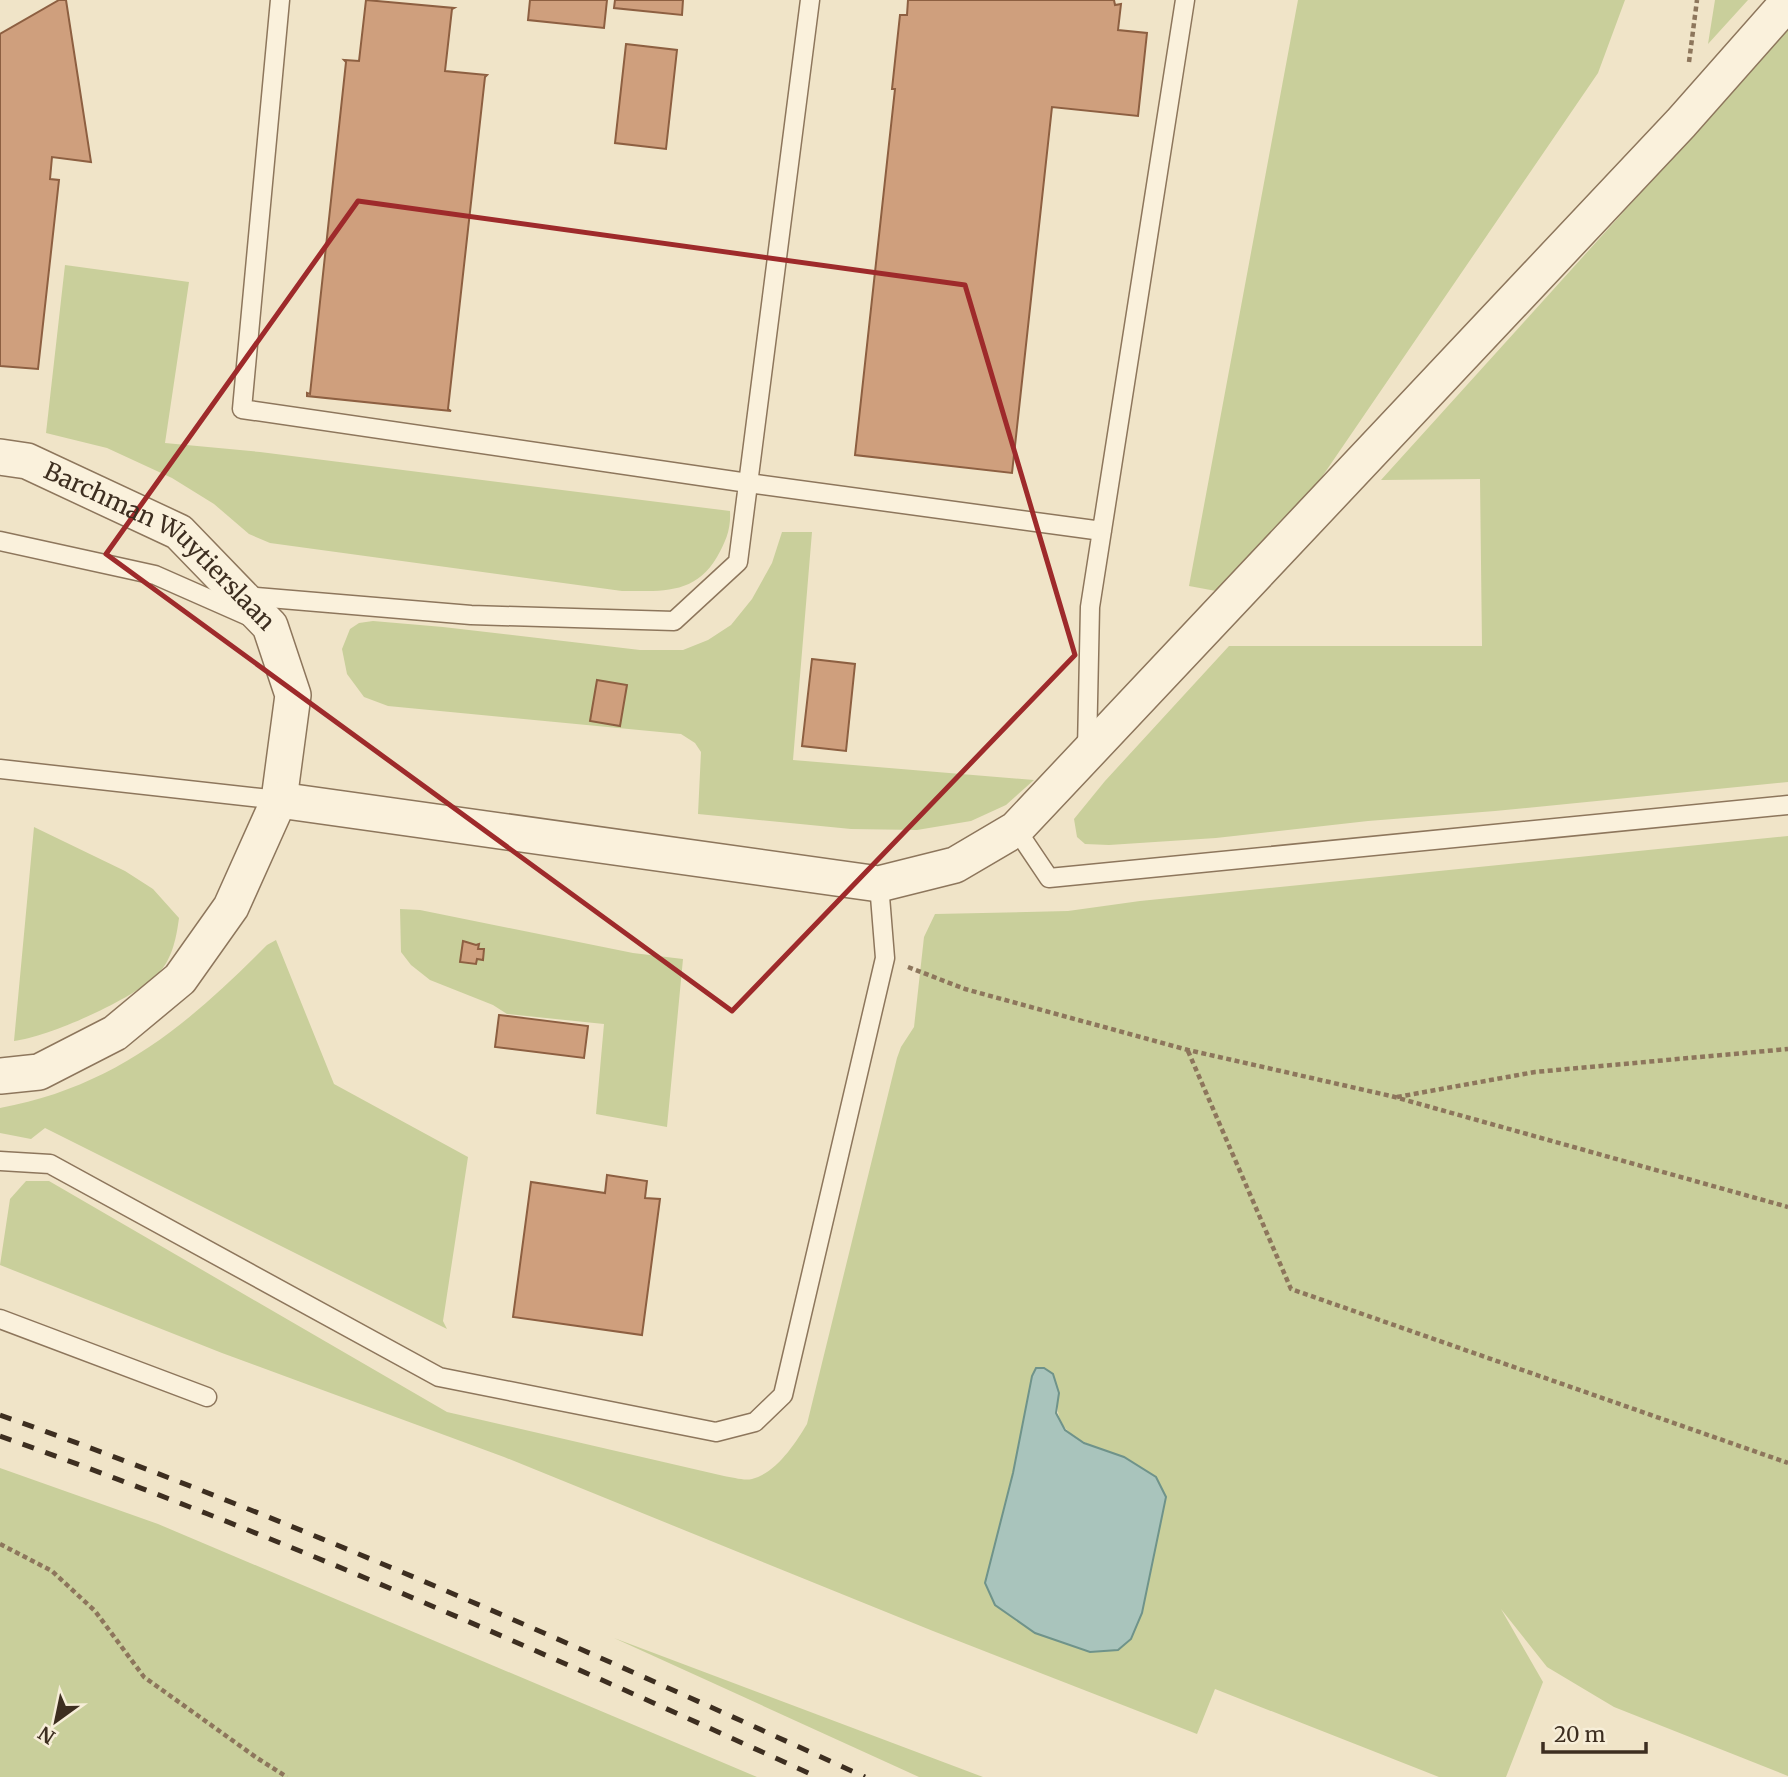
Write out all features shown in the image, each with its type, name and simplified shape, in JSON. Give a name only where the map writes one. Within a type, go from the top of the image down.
[{"type":"street","points":[[279,800],[879,884],[955,864],[1016,829],[1671,133],[1788,2]]},
{"type":"street","name":"Barchman Wuytierslaan","points":[[0,457],[27,461],[179,532],[270,626],[293,695],[279,800],[231,907],[180,979],[116,1033],[39,1072],[0,1076]]},
{"type":"lane","points":[[281,0],[242,408],[748,483],[1102,531]]},
{"type":"lane","points":[[241,596],[471,615],[674,621],[738,562],[810,0]]},
{"type":"lane","points":[[1087,752],[1090,607],[1185,0]]},
{"type":"lane","points":[[0,541],[155,575],[270,626]]},
{"type":"lane","points":[[0,769],[279,800]]},
{"type":"lane","points":[[1016,829],[1049,878],[1788,805]]},
{"type":"lane","points":[[0,1161],[50,1164],[439,1377],[716,1432],[755,1422],[783,1395],[885,958],[879,884]]},
{"type":"lane","points":[[0,1319],[207,1397]]},
{"type":"path","points":[[885,958],[965,989],[1188,1050],[1396,1098],[1788,1208]]},
{"type":"path","points":[[1396,1098],[1535,1072],[1788,1049]]},
{"type":"path","points":[[1188,1050],[1291,1289],[1788,1463]]},
{"type":"path","points":[[0,1544],[52,1571],[95,1611],[144,1677],[287,1777]]},
{"type":"highlighted area","points":[[358,201],[965,285],[1075,655],[732,1011],[106,554]]},
{"type":"green space","points":[[1298,0],[1625,0],[1598,73],[1313,490],[1216,591],[1189,586]]},
{"type":"green space","points":[[1715,0],[1748,0],[1708,44]]},
{"type":"green space","points":[[1788,30],[1788,782],[1368,821],[1216,838],[1085,844],[1077,837],[1074,819],[1105,781],[1229,646],[1482,646],[1480,479],[1381,480]]},
{"type":"green space","points":[[65,265],[189,282],[165,443],[260,452],[730,511],[730,524],[725,540],[717,557],[698,578],[676,588],[650,591],[622,591],[270,543],[249,534],[214,504],[172,478],[107,448],[46,433]]},
{"type":"green space","points":[[782,532],[812,532],[793,760],[1034,780],[1006,805],[971,821],[917,830],[851,829],[698,814],[701,752],[695,743],[681,734],[388,706],[364,697],[347,674],[342,649],[350,629],[359,623],[373,621],[640,650],[683,650],[708,640],[731,625],[752,599],[772,563]]},
{"type":"green space","points":[[34,827],[125,871],[153,889],[179,918],[169,957],[161,971],[143,986],[109,1006],[67,1025],[14,1041]]},
{"type":"green space","points":[[1788,836],[1788,1776],[1614,1707],[1547,1667],[1501,1609],[1543,1682],[1506,1777],[1439,1777],[1215,1689],[1197,1734],[933,1631],[504,1457],[222,1353],[0,1265],[10,1199],[26,1181],[49,1181],[447,1412],[724,1476],[752,1479],[777,1464],[791,1449],[807,1424],[897,1058],[914,1027],[924,937],[935,914],[1068,911],[1140,901]],"holes":[[[1036,1368],[1059,1393],[1060,1420],[1066,1429],[1086,1443],[1124,1457],[991,1558]]]},
{"type":"green space","points":[[400,909],[420,910],[633,953],[683,959],[667,1127],[596,1114],[604,1024],[507,1014],[493,1005],[430,980],[411,965],[401,952]]},
{"type":"green space","points":[[276,940],[334,1084],[468,1157],[443,1321],[447,1329],[45,1128],[31,1139],[0,1133],[0,1108],[79,1085],[147,1049],[208,1001],[267,945]]},
{"type":"green space","points":[[0,1468],[158,1524],[757,1777],[0,1777]]},
{"type":"green space","points":[[614,1638],[983,1777],[919,1777]]},
{"type":"water","points":[[1036,1368],[1044,1368],[1053,1374],[1059,1393],[1056,1413],[1065,1430],[1084,1443],[1124,1457],[1156,1477],[1166,1497],[1142,1613],[1131,1639],[1118,1650],[1090,1652],[1035,1633],[995,1605],[985,1583]]},
{"type":"building","points":[[59,0],[66,0],[91,162],[52,157],[50,179],[59,180],[38,369],[0,366],[0,34]]},
{"type":"building","points":[[366,0],[454,8],[445,71],[487,75],[448,409],[451,411],[307,396],[307,393],[310,394],[346,62],[344,60],[359,61]]},
{"type":"building","points":[[530,0],[607,0],[604,28],[528,20]]},
{"type":"building","points":[[615,0],[683,0],[682,15],[614,8]]},
{"type":"building","points":[[908,0],[1114,0],[1115,5],[1121,4],[1118,30],[1147,33],[1138,116],[1052,107],[1012,473],[855,455],[895,89],[892,89],[900,15],[907,15]]},
{"type":"building","points":[[626,44],[677,50],[666,149],[615,143]]},
{"type":"building","points":[[812,659],[855,664],[846,751],[802,746]]},
{"type":"building","points":[[597,680],[627,685],[620,726],[590,721]]},
{"type":"building","points":[[463,941],[479,944],[478,949],[484,949],[483,960],[477,959],[476,964],[460,962]]},
{"type":"building","points":[[499,1015],[588,1026],[584,1058],[495,1047]]},
{"type":"building","points":[[607,1175],[647,1181],[645,1198],[660,1199],[642,1335],[513,1317],[531,1182],[605,1193]]},
{"type":"railway","points":[[0,1415],[110,1455],[328,1541],[651,1680],[865,1777]]},
{"type":"railway","points":[[0,1436],[310,1555],[615,1686],[817,1777]]}]
